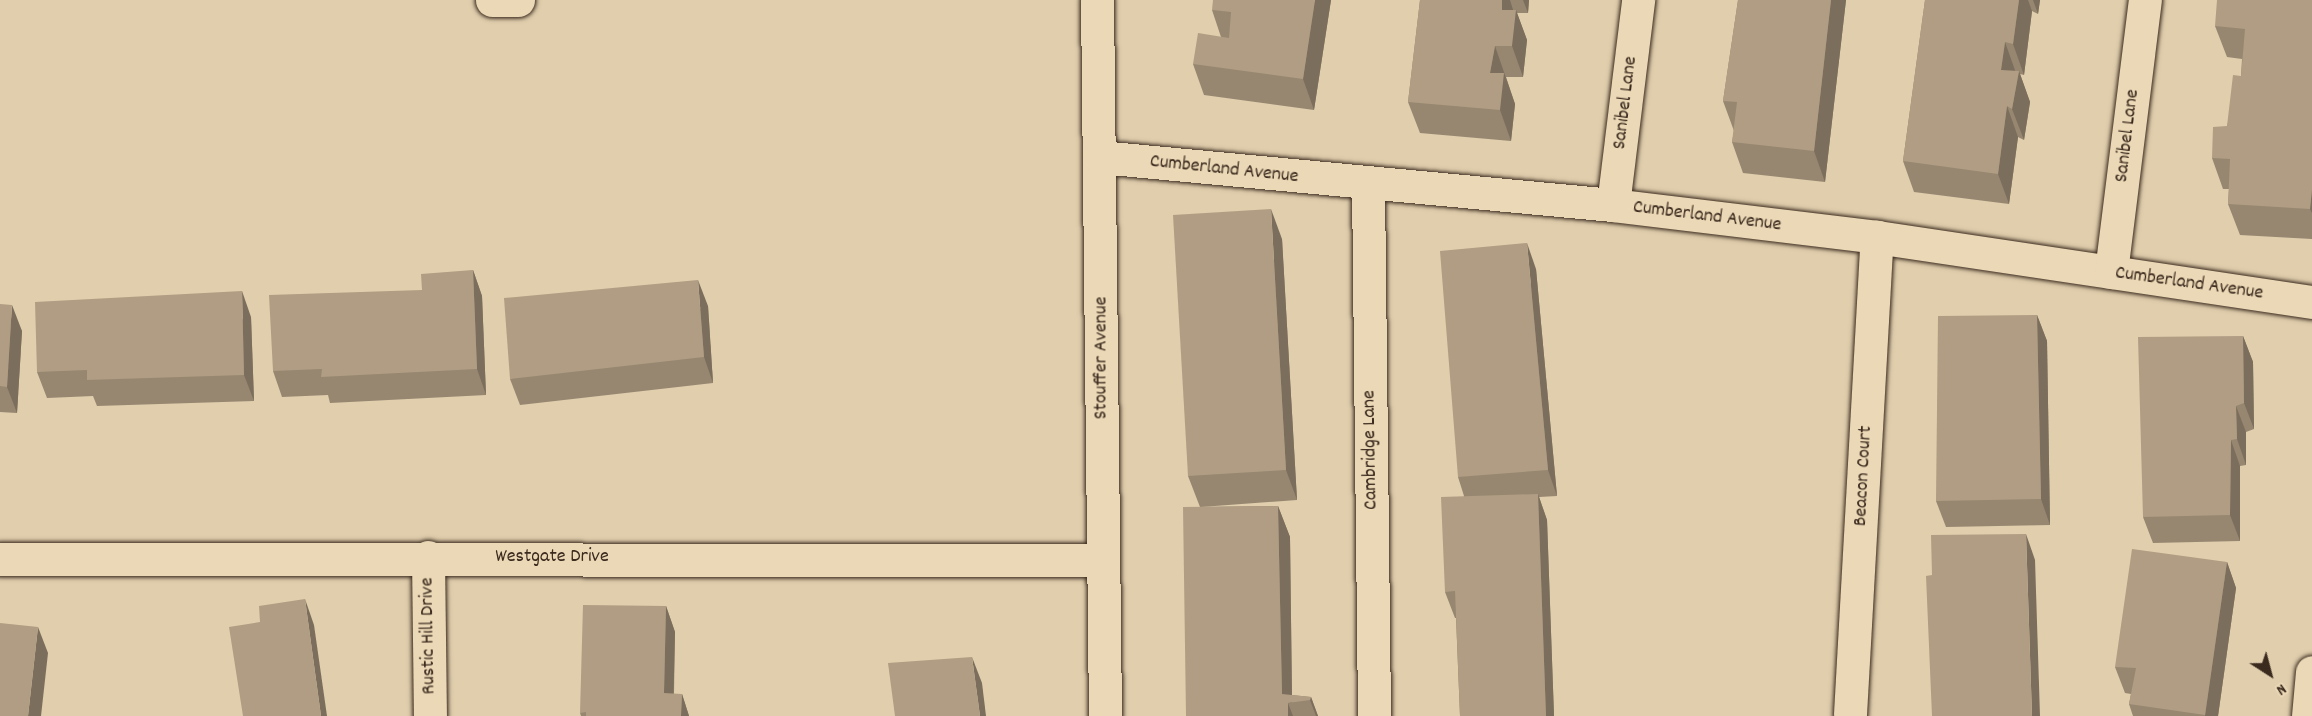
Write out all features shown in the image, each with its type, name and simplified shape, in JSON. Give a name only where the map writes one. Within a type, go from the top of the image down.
[{"type":"street","points":[[492,0],[518,0]]},
{"type":"street","name":"Stouffer Avenue","points":[[1096,0],[1100,157],[1105,716]]},
{"type":"street","name":"Sanibel Lane","points":[[1613,206],[1638,0]]},
{"type":"street","name":"Sanibel Lane","points":[[2111,272],[2145,0]]},
{"type":"street","name":"Cumberland Avenue","points":[[1100,157],[1613,206],[1877,237],[2312,302]]},
{"type":"street","name":"Cambridge Lane","points":[[1368,184],[1374,716]]},
{"type":"street","name":"Beacon Court","points":[[1850,714],[1877,237]]},
{"type":"street","name":"Westgate Drive","points":[[0,559],[428,557],[1103,560]]},
{"type":"street","name":"Rustic Hill Drive","points":[[428,557],[430,716]]},
{"type":"street","points":[[2308,716],[2312,672]]},
{"type":"building","points":[[1213,0],[1315,0],[1303,79],[1193,64],[1198,33],[1229,38],[1231,12],[1212,10]]},
{"type":"building","points":[[1420,0],[1502,0],[1502,10],[1516,10],[1512,46],[1495,46],[1490,73],[1504,73],[1500,110],[1408,102]]},
{"type":"building","points":[[1738,0],[1831,0],[1814,151],[1732,142],[1737,102],[1723,101]]},
{"type":"building","points":[[1925,0],[2019,0],[2013,44],[2005,42],[2001,70],[2019,71],[2012,109],[2007,106],[1998,174],[1903,161]]},
{"type":"building","points":[[2217,0],[2312,0],[2312,189],[2310,209],[2228,204],[2230,159],[2212,158],[2213,127],[2227,126],[2233,75],[2241,76],[2245,29],[2215,26]]},
{"type":"building","points":[[1271,209],[1286,470],[1188,476],[1173,215]]},
{"type":"building","points":[[1527,243],[1548,470],[1458,477],[1440,251]]},
{"type":"building","points":[[473,270],[477,369],[321,377],[322,369],[273,371],[269,295],[422,290],[421,274]]},
{"type":"building","points":[[698,280],[704,357],[510,379],[504,298]]},
{"type":"building","points":[[242,291],[244,375],[87,380],[87,370],[37,372],[35,302]]},
{"type":"building","points":[[0,304],[12,305],[7,387],[0,386]]},
{"type":"building","points":[[2037,315],[2041,499],[1936,501],[1938,316]]},
{"type":"building","points":[[2243,336],[2244,403],[2236,406],[2237,439],[2231,440],[2230,515],[2143,517],[2138,337]]},
{"type":"building","points":[[1538,494],[1546,716],[1460,716],[1455,591],[1445,592],[1441,497]]},
{"type":"building","points":[[1278,506],[1282,694],[1311,697],[1310,700],[1288,703],[1288,716],[1186,716],[1183,507]]},
{"type":"building","points":[[2026,534],[2032,716],[1932,716],[1926,576],[1932,575],[1931,535]]},
{"type":"building","points":[[2132,549],[2227,562],[2205,715],[2129,704],[2136,668],[2115,667]]},
{"type":"building","points":[[305,599],[321,716],[243,716],[229,627],[260,622],[259,606]]},
{"type":"building","points":[[583,605],[666,606],[664,693],[682,694],[681,716],[586,716],[586,712],[580,713]]},
{"type":"building","points":[[0,623],[38,627],[28,716],[0,716]]},
{"type":"building","points":[[972,657],[980,716],[895,716],[888,663]]}]
